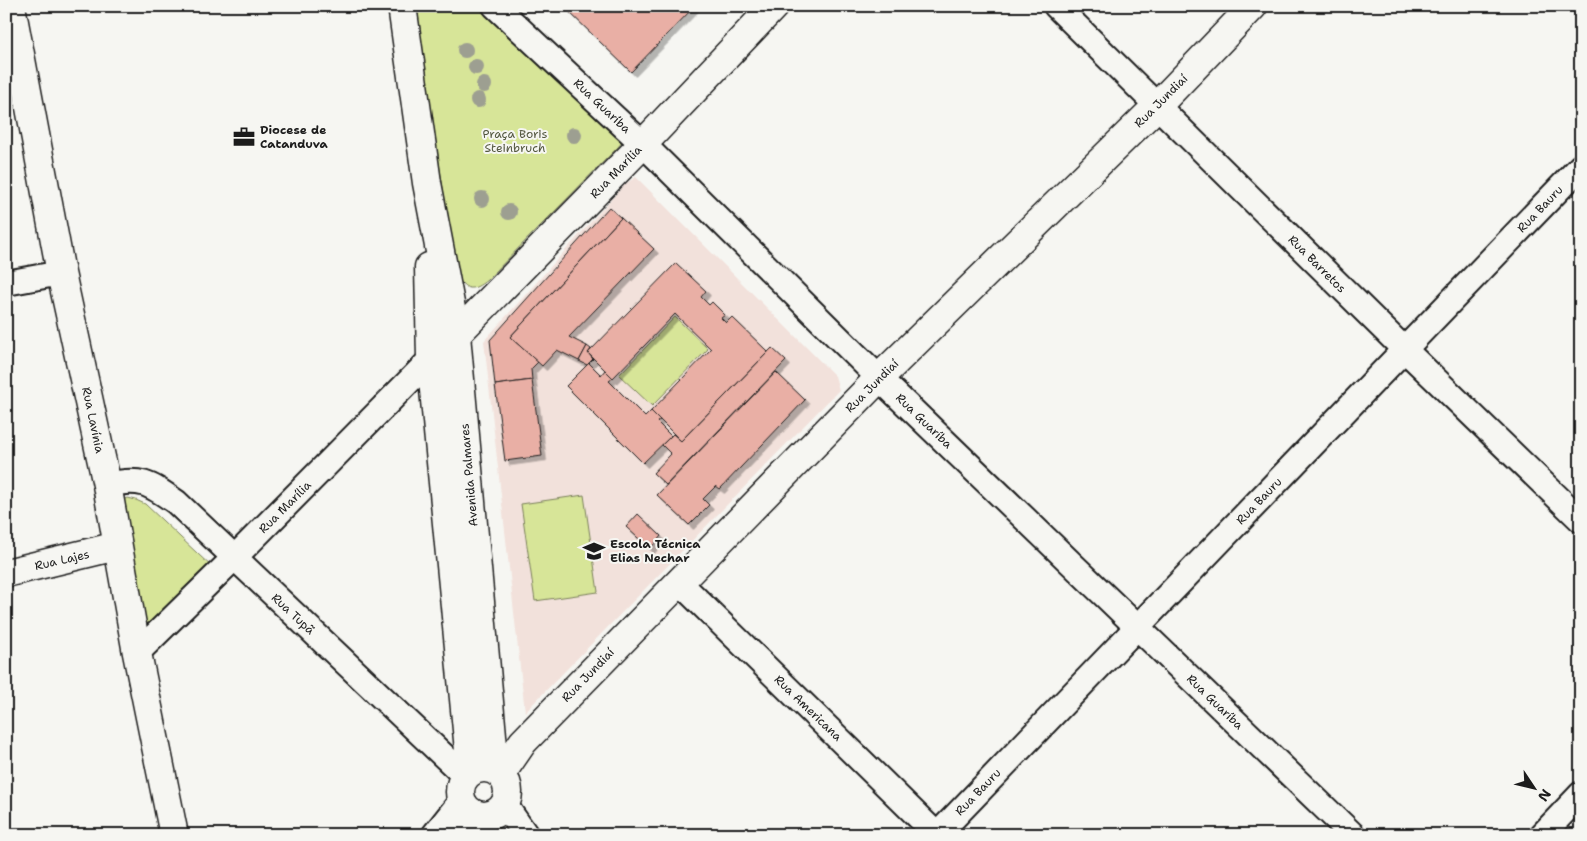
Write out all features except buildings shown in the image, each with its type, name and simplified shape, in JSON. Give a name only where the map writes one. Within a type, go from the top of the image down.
[{"type":"main road","name":"Rua Lavínia","points":[[10,6],[61,273],[107,484],[137,652],[174,835]]},
{"type":"main road","name":"Avenida Palmares","points":[[402,6],[427,183],[456,335],[482,803]]},
{"type":"main road","name":"Rua Marília","points":[[432,359],[643,144],[774,6]]},
{"type":"main road","name":"Rua Jundiaí","points":[[482,803],[523,742],[879,378],[1157,106],[1253,6]]},
{"type":"main road","name":"Avenida Palmares","points":[[427,183],[432,359],[482,803]]},
{"type":"main road","name":"Rua Lajes","points":[[6,573],[117,546]]},
{"type":"street","name":"Rua Guaríba","points":[[495,6],[643,144],[879,378],[1353,835]]},
{"type":"street","name":"Rua Barretos","points":[[1056,6],[1405,350],[1581,520]]},
{"type":"street","name":"Rua Bauru","points":[[937,835],[1581,166]]},
{"type":"street","points":[[6,283],[61,273]]},
{"type":"street","name":"Rua Marília","points":[[137,652],[234,558],[432,359]]},
{"type":"street","name":"Rua Tupã","points":[[107,484],[138,481],[156,489],[176,502],[482,803],[526,835]]},
{"type":"street","name":"Rua Americana","points":[[679,582],[937,835]]},
{"type":"street","points":[[1542,835],[1581,794]]},
{"type":"street","name":"Rua Jundiaí","points":[[434,835],[482,803]]},
{"type":"shaded area","name":"Escola Técnica Elias Nechar","points":[[636,177],[835,376],[839,390],[525,712],[484,341],[625,184]]},
{"type":"green space","name":"Praça Boris Steinbruch","points":[[415,6],[479,6],[613,121],[622,134],[623,141],[618,147],[487,280],[473,288],[466,287],[456,274]]},
{"type":"green space","points":[[675,317],[708,349],[652,406],[619,375]]},
{"type":"green space","points":[[584,495],[598,592],[535,601],[521,504]]},
{"type":"green space","points":[[128,498],[145,504],[215,570],[140,640],[118,501]]},
{"type":"place","name":"Diocese de Catanduva","points":[[244,137]]},
{"type":"place","name":"Escola Técnica Elias Nechar","points":[[594,551]]}]
